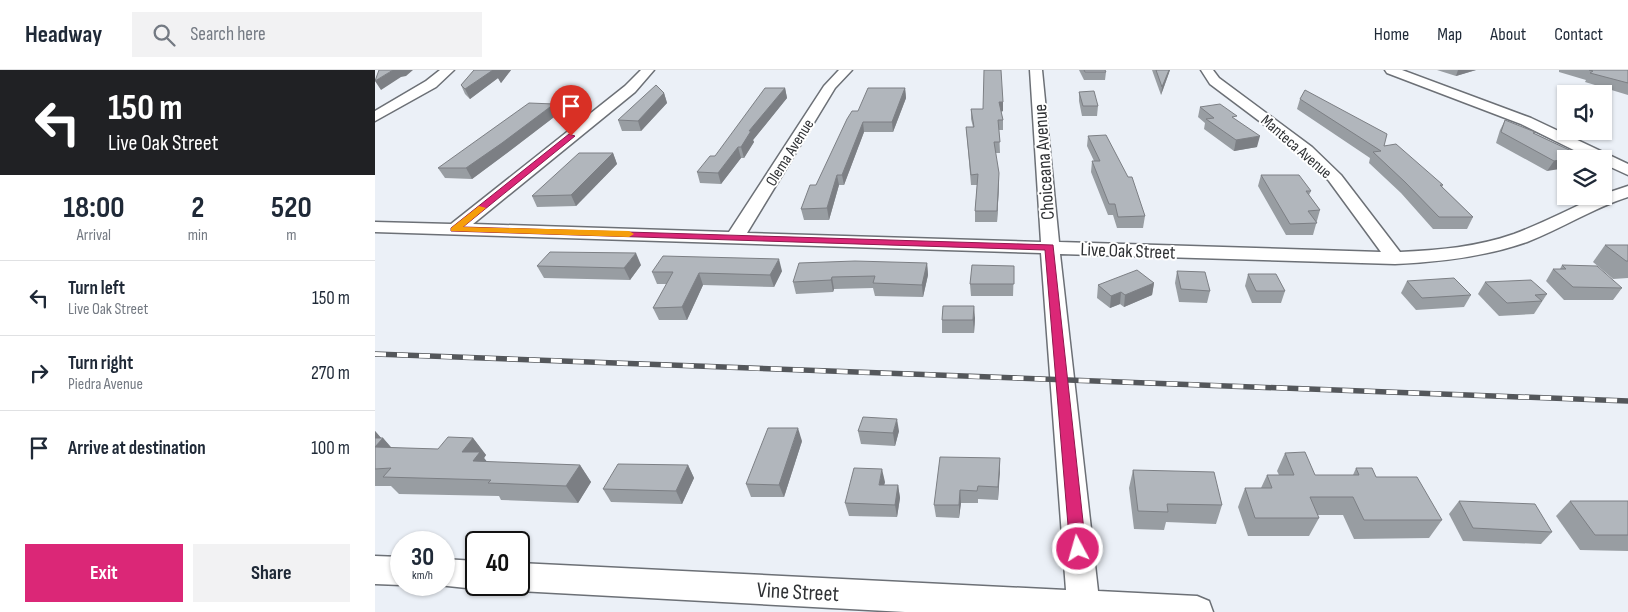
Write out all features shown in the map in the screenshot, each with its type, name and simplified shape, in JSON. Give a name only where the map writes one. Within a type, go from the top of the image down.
[{"type":"street","points":[[375,117],[431,84],[448,70]]},
{"type":"street","points":[[455,230],[630,89],[648,70]]},
{"type":"street","name":"Olema Avenue","points":[[735,237],[830,86],[846,70]]},
{"type":"street","name":"Choiceana Avenue","points":[[1036,70],[1050,247],[1084,609]]},
{"type":"street","name":"Manteca Avenue","points":[[1207,70],[1214,80],[1307,150],[1335,178],[1395,258]]},
{"type":"street","points":[[1391,70],[1455,92],[1526,121],[1628,170]]},
{"type":"street","name":"Live Oak Street","points":[[375,227],[1395,258],[1443,256],[1487,249],[1536,232],[1628,191]]},
{"type":"street","points":[[375,570],[390,571]]},
{"type":"street","name":"Vine Street","points":[[530,578],[1084,609],[1197,612]]},
{"type":"building","points":[[379,70],[393,70],[375,81]]},
{"type":"building","points":[[474,70],[493,70],[465,89],[461,85]]},
{"type":"building","points":[[984,70],[1001,70],[1003,102],[999,102],[1003,120],[998,120],[1000,142],[994,142],[999,173],[997,211],[975,211],[978,174],[971,175],[966,127],[974,127],[971,109],[983,109]]},
{"type":"building","points":[[1084,70],[1105,70],[1106,72],[1085,72]]},
{"type":"building","points":[[1156,70],[1169,70],[1162,87]]},
{"type":"building","points":[[1589,70],[1628,70],[1628,83],[1590,73],[1593,71]]},
{"type":"building","points":[[656,85],[664,93],[638,121],[618,120]]},
{"type":"building","points":[[765,88],[785,88],[749,131],[751,131],[741,147],[738,147],[718,173],[697,172],[710,156],[715,156]]},
{"type":"building","points":[[868,88],[905,88],[892,122],[863,122],[842,175],[837,175],[827,208],[801,209],[810,185],[816,185],[847,119],[852,111],[858,111]]},
{"type":"building","points":[[1305,90],[1387,134],[1384,146],[1396,144],[1443,185],[1440,185],[1473,217],[1439,217],[1373,152],[1381,151],[1300,99]]},
{"type":"building","points":[[1094,91],[1098,106],[1083,106],[1079,92]]},
{"type":"building","points":[[529,103],[554,104],[466,168],[438,168]]},
{"type":"building","points":[[1220,104],[1237,116],[1232,117],[1260,136],[1236,140],[1206,119],[1214,118],[1200,107]]},
{"type":"building","points":[[1505,120],[1535,132],[1533,133],[1569,150],[1557,150],[1557,160],[1554,161],[1501,132]]},
{"type":"building","points":[[1106,135],[1128,177],[1132,177],[1145,216],[1118,217],[1115,204],[1109,204],[1092,161],[1100,161],[1088,136]]},
{"type":"building","points":[[579,153],[613,153],[571,195],[532,196]]},
{"type":"building","points":[[1261,175],[1299,175],[1311,191],[1306,191],[1320,210],[1308,211],[1317,223],[1290,224]]},
{"type":"building","points":[[1605,245],[1628,245],[1628,261],[1626,261]]},
{"type":"building","points":[[550,252],[636,253],[624,268],[537,266]]},
{"type":"building","points":[[663,256],[779,259],[770,275],[699,273],[682,307],[653,308],[673,272],[652,272]]},
{"type":"building","points":[[855,261],[927,263],[922,285],[873,283],[875,276],[832,277],[831,280],[793,282],[799,263]]},
{"type":"building","points":[[972,265],[1014,266],[1014,284],[970,284]]},
{"type":"building","points":[[1562,265],[1597,266],[1622,288],[1573,287],[1553,269],[1566,269]]},
{"type":"building","points":[[1137,270],[1154,283],[1125,295],[1121,292],[1111,296],[1098,285]]},
{"type":"building","points":[[1177,271],[1205,272],[1210,291],[1181,289]]},
{"type":"building","points":[[1248,274],[1276,274],[1285,291],[1256,291]]},
{"type":"building","points":[[1454,278],[1471,295],[1422,298],[1407,281]]},
{"type":"building","points":[[1531,280],[1547,294],[1535,295],[1542,301],[1507,303],[1485,282]]},
{"type":"building","points":[[943,306],[974,306],[973,320],[942,320]]},
{"type":"building","points":[[863,417],[897,419],[893,433],[858,431]]},
{"type":"building","points":[[768,428],[798,428],[779,485],[746,484]]},
{"type":"building","points":[[448,437],[473,438],[462,452],[480,452],[473,461],[580,465],[566,486],[488,483],[491,480],[383,477],[391,468],[375,469],[375,447],[438,449]]},
{"type":"building","points":[[375,438],[383,438],[375,447]]},
{"type":"building","points":[[1305,452],[1315,475],[1359,475],[1356,468],[1372,468],[1376,477],[1417,477],[1442,520],[1364,520],[1353,497],[1310,497],[1319,518],[1255,518],[1245,488],[1272,488],[1267,475],[1294,475],[1285,453]]},
{"type":"building","points":[[940,457],[1000,458],[998,487],[978,486],[977,491],[960,490],[959,505],[934,505]]},
{"type":"building","points":[[618,464],[688,465],[676,491],[603,489]]},
{"type":"building","points":[[854,468],[882,469],[879,485],[898,485],[895,505],[845,503]]},
{"type":"building","points":[[1133,470],[1214,472],[1222,505],[1167,504],[1168,512],[1138,511]]},
{"type":"building","points":[[1459,501],[1535,504],[1552,532],[1473,528]]},
{"type":"building","points":[[1570,501],[1628,501],[1628,535],[1595,535]]},
{"type":"railway","points":[[375,354],[1628,401]]},
{"type":"slow traffic","points":[[482,208],[455,230],[629,234]]},
{"type":"route","points":[[571,136],[455,230],[1050,247],[1078,549]]}]
